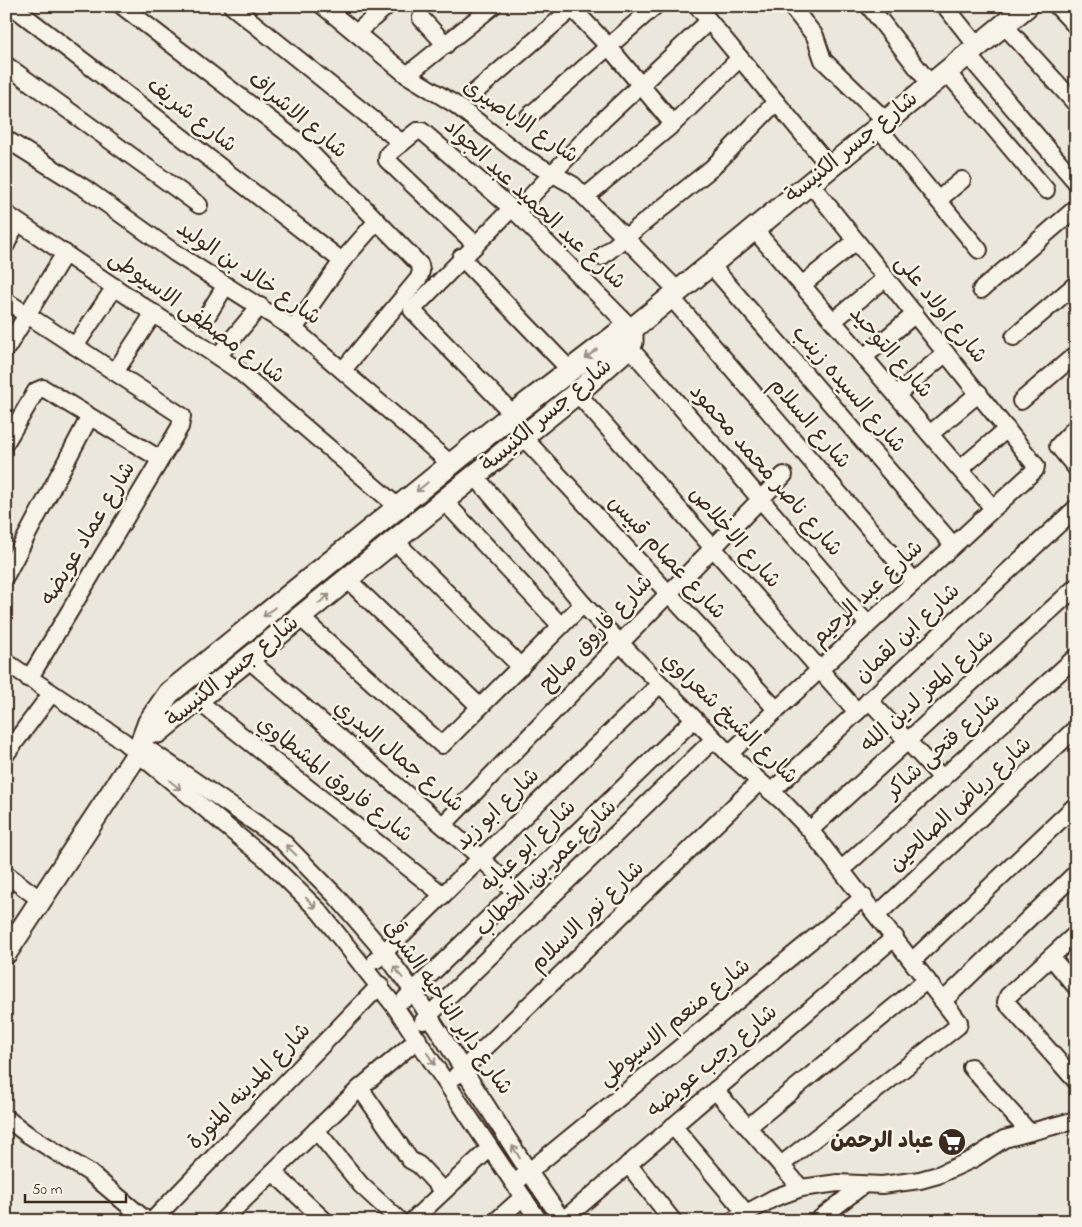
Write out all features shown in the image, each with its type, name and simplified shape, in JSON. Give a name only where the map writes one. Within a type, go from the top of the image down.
[{"type":"main road","name":"شارع جسر الكنيسة","points":[[137,743],[158,732],[198,701],[577,393],[674,294],[1016,12]]},
{"type":"main road","name":"شارع جسر الكنيسة","points":[[137,743],[153,713],[169,693],[570,370],[620,332],[630,338]]},
{"type":"main road","points":[[8,946],[42,901],[137,743]]},
{"type":"street","name":"شارع شريف","points":[[12,6],[342,261]]},
{"type":"street","name":"شارع الاشراف","points":[[122,6],[303,145],[420,265],[421,272],[419,278],[343,370]]},
{"type":"street","points":[[232,6],[402,143],[388,154],[387,160],[475,244]]},
{"type":"street","name":"شارع الاباصيرى","points":[[324,6],[407,76],[456,105],[523,157],[573,185],[674,294]]},
{"type":"street","points":[[356,33],[387,6]]},
{"type":"street","points":[[528,117],[655,6]]},
{"type":"street","points":[[697,6],[829,166]]},
{"type":"street","points":[[791,6],[815,36],[823,60],[881,123],[938,200],[979,250]]},
{"type":"street","points":[[869,6],[1046,190]]},
{"type":"street","points":[[945,6],[972,50],[1076,182]]},
{"type":"street","points":[[1057,6],[1076,26]]},
{"type":"street","points":[[407,76],[491,7]]},
{"type":"street","points":[[475,92],[573,7],[674,124]]},
{"type":"street","points":[[1016,12],[1076,104]]},
{"type":"street","points":[[421,18],[446,45]]},
{"type":"street","points":[[513,414],[413,313],[412,309],[475,244],[554,174],[604,119],[709,21]]},
{"type":"street","points":[[585,198],[674,124],[740,58]]},
{"type":"street","points":[[6,65],[199,205]]},
{"type":"street","points":[[601,257],[712,168],[776,102]]},
{"type":"street","name":"شارع عبد الحميد عبد الجواد","points":[[402,143],[416,131],[422,131],[514,210],[630,338]]},
{"type":"street","name":"شارع خالد بن الوليد","points":[[6,139],[86,189],[175,253],[294,329],[451,464]]},
{"type":"street","points":[[938,200],[962,180]]},
{"type":"street","name":"شارع اولاد على","points":[[809,182],[1036,466]]},
{"type":"street","points":[[980,290],[1076,208]]},
{"type":"street","points":[[6,245],[12,218]]},
{"type":"street","name":"شارع مصطفى الاسيوطى","points":[[12,218],[218,356],[398,507]]},
{"type":"street","points":[[294,329],[342,261],[377,221]]},
{"type":"street","name":"شارع التوحيد","points":[[753,228],[993,508]]},
{"type":"street","points":[[802,285],[856,241]]},
{"type":"street","points":[[6,349],[65,253]]},
{"type":"street","points":[[461,258],[570,370]]},
{"type":"street","name":"شارع السيده زينب","points":[[710,264],[953,545]]},
{"type":"street","points":[[832,321],[886,278]]},
{"type":"street","points":[[1014,337],[1076,284]]},
{"type":"street","points":[[205,319],[226,285]]},
{"type":"street","points":[[75,346],[115,286]]},
{"type":"street","name":"شارع السلام","points":[[674,294],[914,581]]},
{"type":"street","points":[[6,301],[115,372],[154,313]]},
{"type":"street","points":[[218,356],[260,306]]},
{"type":"street","points":[[864,357],[915,314]]},
{"type":"street","name":"شارع ناصر محمد محمود","points":[[630,338],[760,499],[868,624]]},
{"type":"street","points":[[896,395],[946,353]]},
{"type":"street","points":[[1021,401],[1076,354]]},
{"type":"street","name":"شارع عماد عويضه","points":[[29,678],[182,422],[182,416],[178,412],[115,372]]},
{"type":"street","points":[[6,442],[36,391],[47,389],[89,418],[160,459]]},
{"type":"street","name":"شارع الاخلاص","points":[[577,393],[857,712]]},
{"type":"street","points":[[930,434],[979,393]]},
{"type":"street","points":[[6,575],[89,418]]},
{"type":"street","points":[[1076,427],[1058,446],[1076,468]]},
{"type":"street","points":[[960,469],[1007,429]]},
{"type":"street","name":"شارع عصام قبيس","points":[[523,437],[776,710]]},
{"type":"street","name":"شارع عبد الرحيم","points":[[729,754],[1035,470],[1036,466]]},
{"type":"street","name":"شارع فاروق صالح","points":[[443,825],[784,475]]},
{"type":"street","name":"شارع الشيخ شعراوي","points":[[474,476],[583,604],[620,643],[729,754],[810,830],[959,1021],[958,1026],[781,1165]]},
{"type":"street","points":[[444,501],[561,626]]},
{"type":"street","name":"شارع ابن لقمان","points":[[765,787],[857,712],[1076,508]]},
{"type":"street","points":[[395,541],[520,667]]},
{"type":"street","points":[[347,579],[480,707]]},
{"type":"street","name":"شارع المعز لدين الله","points":[[810,830],[1076,587]]},
{"type":"street","points":[[300,617],[442,745],[583,604]]},
{"type":"street","name":"شارع فتحى شاكر","points":[[842,869],[1076,658]]},
{"type":"street","name":"شارع جمال البدري","points":[[249,660],[481,858],[515,892]]},
{"type":"street","name":"شارع داير الناحيه الشرقى","points":[[6,662],[51,694],[137,743],[282,841],[335,895],[384,952],[413,991],[529,1172],[563,1220]]},
{"type":"street","name":"شارع ابو زيد","points":[[367,968],[660,684]]},
{"type":"street","points":[[6,754],[51,694]]},
{"type":"street","points":[[870,700],[943,779]]},
{"type":"street","name":"شارع فاروق المشطاوي","points":[[198,701],[443,894]]},
{"type":"street","name":"شارع ابو عبايه","points":[[396,1008],[694,719]]},
{"type":"street","name":"شارع رياض الصالحين","points":[[877,914],[1076,728]]},
{"type":"street","name":"شارع عمر بن الخطاب","points":[[232,1217],[273,1172],[416,1035],[429,1015],[714,739]]},
{"type":"street","name":"شارع داير الناحيه الشرقى","points":[[137,743],[266,859],[319,911],[367,968],[416,1035],[489,1149],[540,1221]]},
{"type":"street","name":"شارع نور الاسلام","points":[[447,1084],[765,787]]},
{"type":"street","points":[[912,961],[1076,805]]},
{"type":"street","points":[[943,1001],[1076,873]]},
{"type":"street","points":[[6,874],[42,901]]},
{"type":"street","name":"شارع منعم الاسيوطي","points":[[496,1221],[529,1172],[864,897]]},
{"type":"street","points":[[1076,934],[1008,996],[1006,1002],[1076,1081]]},
{"type":"street","name":"شارع رجب عويضه","points":[[563,1220],[894,937]]},
{"type":"street","points":[[1051,957],[1076,987]]},
{"type":"street","points":[[748,1128],[927,980]]},
{"type":"street","name":"شارع المدينه المنورة","points":[[152,1221],[380,985]]},
{"type":"street","points":[[971,1067],[1029,1132]]},
{"type":"street","points":[[360,1088],[410,1160],[419,1165],[443,1191]]},
{"type":"street","points":[[715,1090],[801,1188]]},
{"type":"street","points":[[6,1118],[27,1134],[90,1173],[147,1221]]},
{"type":"street","points":[[674,1126],[739,1217],[801,1188],[832,1184],[901,1183],[938,1175],[973,1159],[1004,1139],[1076,1120]]},
{"type":"street","points":[[316,1130],[361,1185],[400,1221]]},
{"type":"street","points":[[412,1221],[489,1149]]},
{"type":"street","points":[[628,1164],[673,1221]]},
{"type":"street","points":[[273,1172],[325,1221]]},
{"type":"street","points":[[816,1221],[863,1185]]},
{"type":"place","name":"عباد الرحمن","points":[[952,1142]]}]
